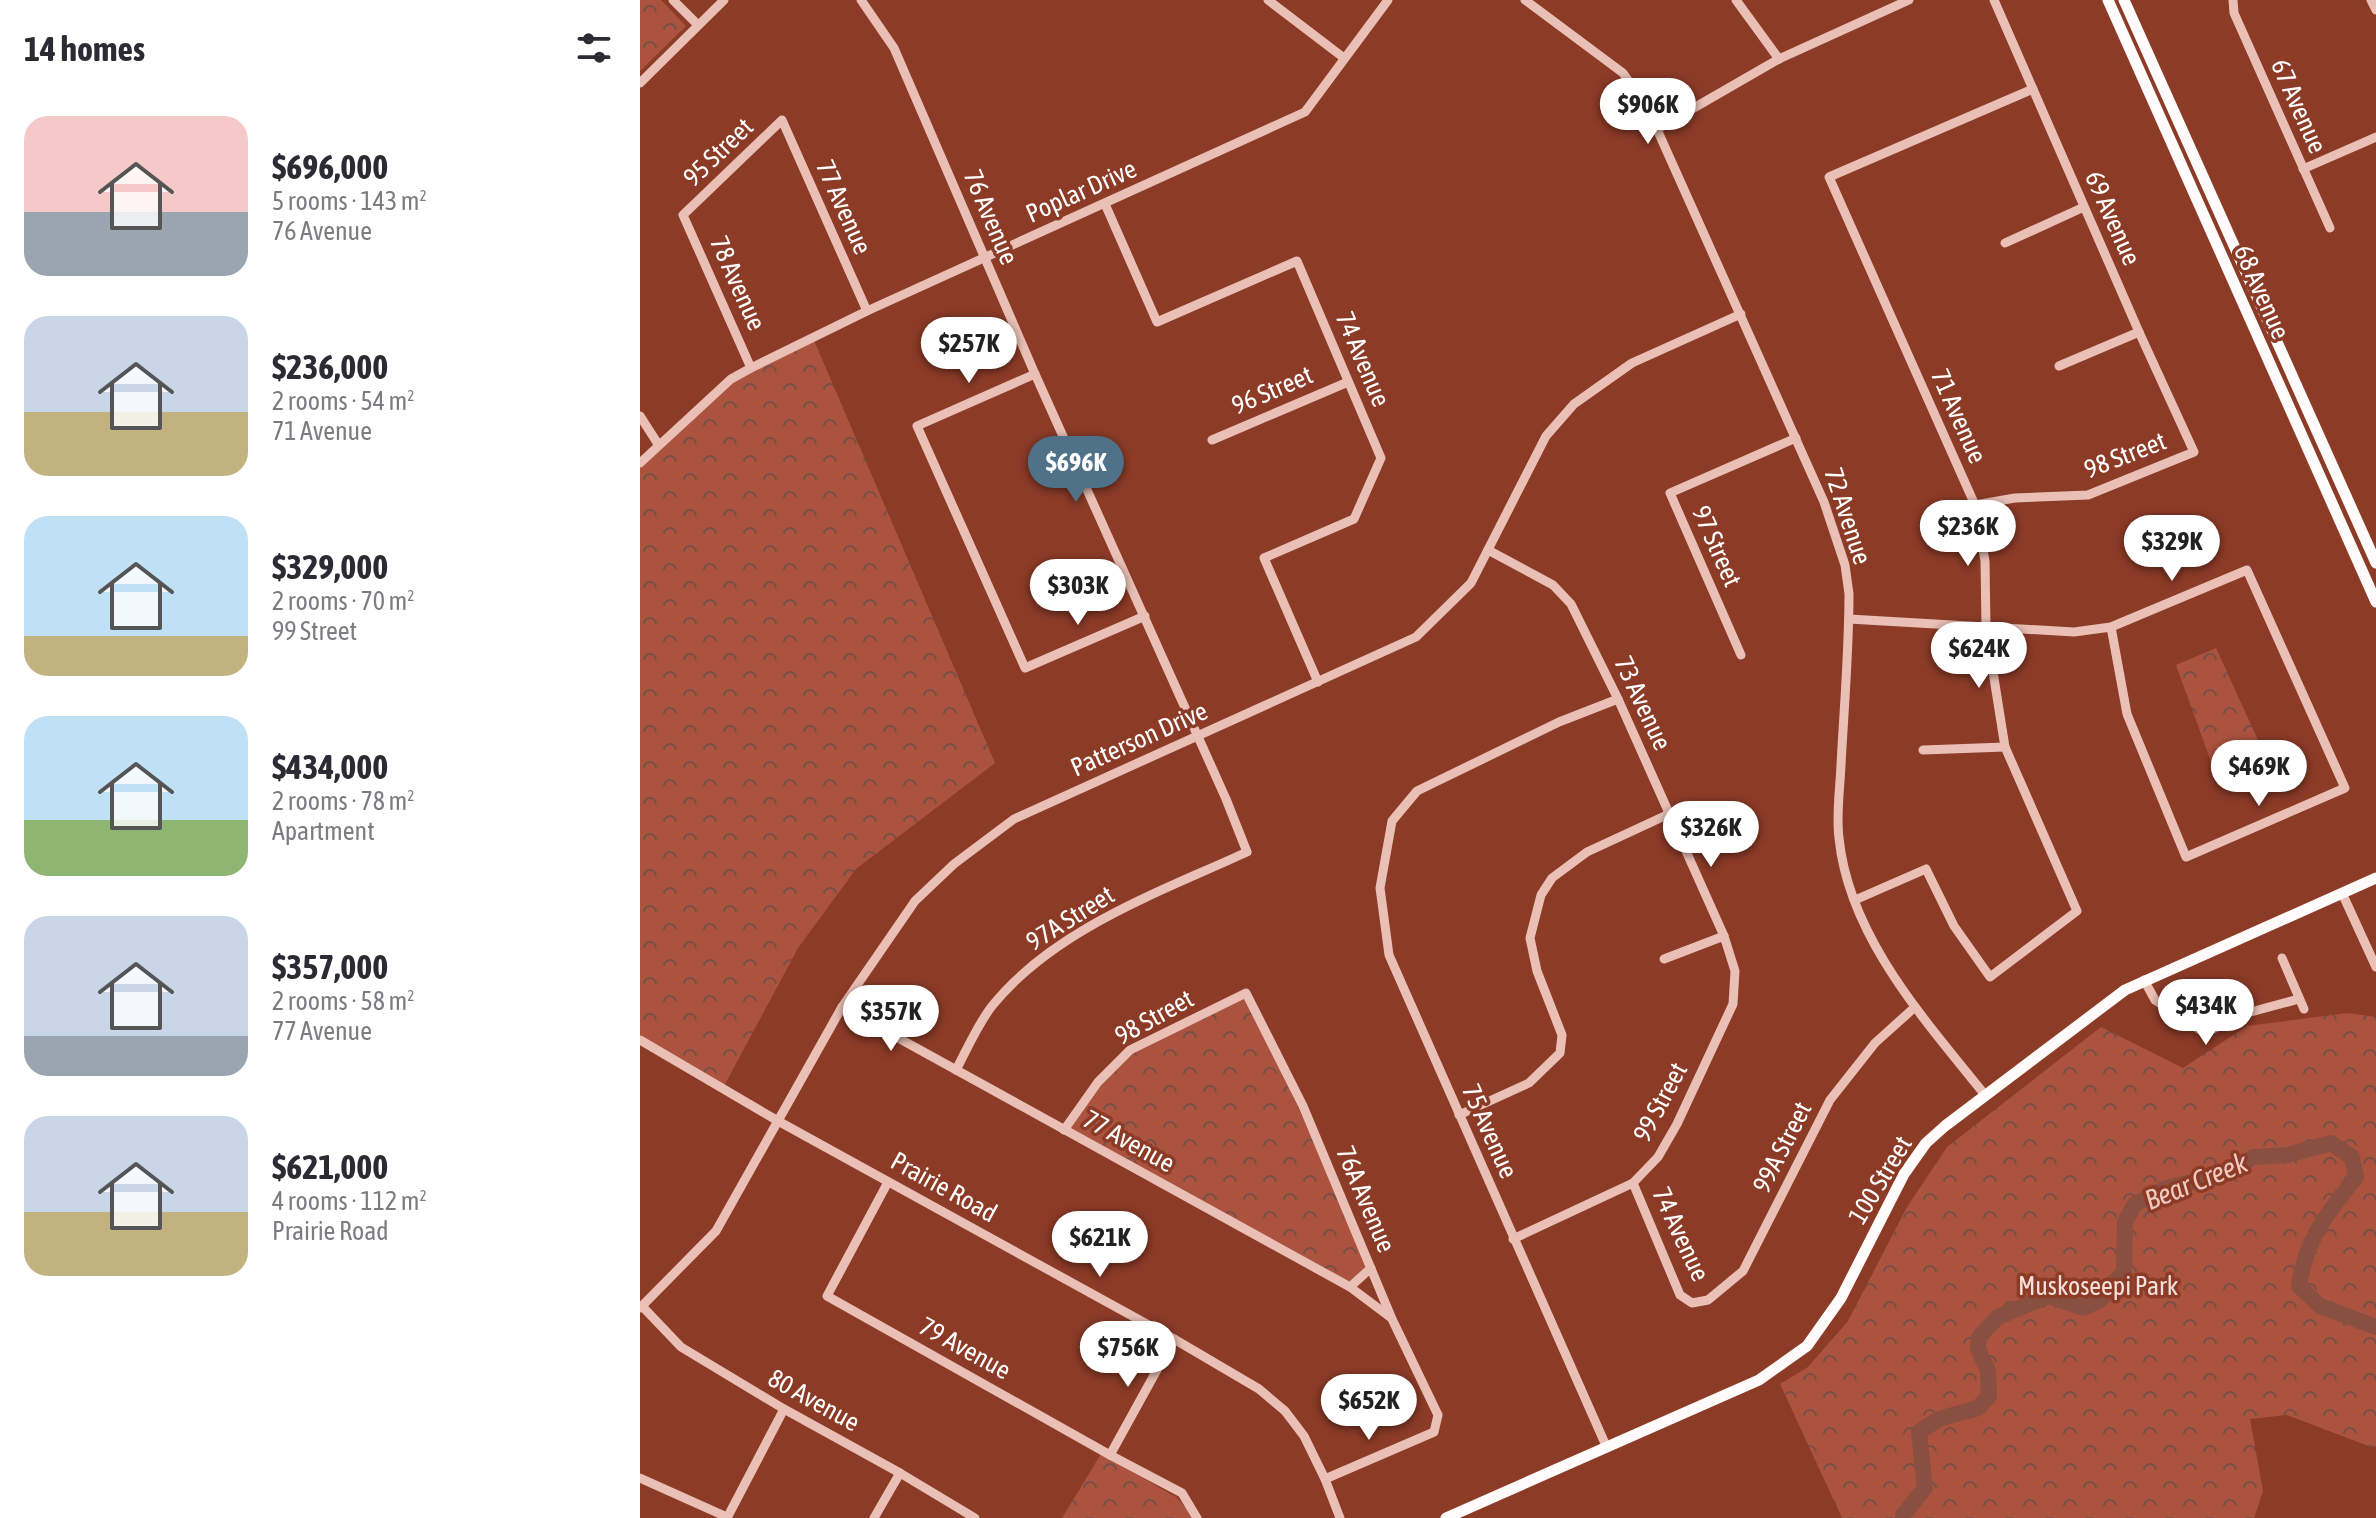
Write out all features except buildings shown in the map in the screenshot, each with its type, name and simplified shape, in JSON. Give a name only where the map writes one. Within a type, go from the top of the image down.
[{"type":"main road","name":"68 Avenue","points":[[2108,0],[2376,602]]},
{"type":"main road","name":"68 Avenue","points":[[2124,0],[2376,563]]},
{"type":"main road","name":"100 Street","points":[[1446,1518],[1759,1380],[1807,1346],[1841,1298],[1893,1193],[1915,1157],[1945,1126],[2110,1000],[2144,980],[2376,878]]},
{"type":"street","points":[[673,0],[698,25]]},
{"type":"street","points":[[640,83],[724,0]]},
{"type":"street","name":"76 Avenue","points":[[861,0],[894,48],[1247,852]]},
{"type":"street","points":[[1268,0],[1344,58]]},
{"type":"street","name":"Poplar Drive","points":[[640,463],[731,379],[751,368],[867,311],[1305,112],[1388,0]]},
{"type":"street","name":"72 Avenue","points":[[1525,0],[1623,73],[1659,128],[1834,526],[1845,565],[1849,619],[1838,835],[1846,880],[1886,964],[1915,1007],[1985,1095]]},
{"type":"street","points":[[1736,0],[1779,59]]},
{"type":"street","points":[[1659,128],[1779,59],[1909,0]]},
{"type":"street","name":"69 Avenue","points":[[1994,0],[2194,452]]},
{"type":"street","name":"67 Avenue","points":[[2233,0],[2234,13],[2330,228]]},
{"type":"street","points":[[2371,0],[2376,10]]},
{"type":"street","name":"71 Avenue","points":[[1855,900],[1926,869],[1954,926],[1990,977],[2077,911],[2005,747],[1986,628],[1985,561],[1975,505],[1829,177],[2033,89]]},
{"type":"street","name":"95 Street","points":[[683,215],[782,120]]},
{"type":"street","name":"77 Avenue","points":[[782,120],[867,311]]},
{"type":"street","points":[[2303,169],[2376,137]]},
{"type":"street","name":"74 Avenue","points":[[1105,204],[1157,322],[1297,261],[1381,458],[1354,519],[1264,558],[1318,682]]},
{"type":"street","points":[[2005,243],[2084,207]]},
{"type":"street","name":"78 Avenue","points":[[683,215],[751,368]]},
{"type":"street","name":"Patterson Drive","points":[[642,1307],[716,1231],[842,1007],[915,901],[954,864],[1014,819],[1416,637],[1471,583],[1546,436],[1574,404],[1632,363],[1741,314]]},
{"type":"street","points":[[2059,366],[2139,332]]},
{"type":"street","points":[[1035,374],[917,426],[1025,668],[1145,616]]},
{"type":"street","name":"96 Street","points":[[1212,440],[1348,382]]},
{"type":"street","points":[[640,416],[658,444]]},
{"type":"street","name":"97 Street","points":[[1741,655],[1670,493],[1796,438]]},
{"type":"street","name":"98 Street","points":[[1975,505],[2015,498],[2088,495],[2194,452]]},
{"type":"street","name":"73 Avenue","points":[[1488,550],[1553,585],[1571,604],[1618,699],[1724,936],[1735,971],[1733,1004]]},
{"type":"street","points":[[1849,619],[2074,632],[2111,627],[2247,570],[2345,788],[2186,857],[2127,714],[2111,627]]},
{"type":"street","name":"75 Avenue","points":[[1607,1448],[1389,955],[1380,888],[1392,821],[1417,791],[1559,722],[1618,699]]},
{"type":"street","points":[[1923,750],[2005,747]]},
{"type":"street","points":[[1459,1115],[1529,1083],[1560,1053],[1562,1035],[1537,971],[1530,938],[1541,895],[1552,878],[1587,852],[1669,814]]},
{"type":"street","name":"97A Street","points":[[956,1070],[992,1007],[1035,963],[1102,919],[1247,852]]},
{"type":"street","points":[[2342,893],[2375,964]]},
{"type":"street","points":[[1664,959],[1724,936]]},
{"type":"street","points":[[2282,958],[2304,1009]]},
{"type":"street","points":[[2144,980],[2155,1000],[2200,1030],[2213,1029],[2247,1013],[2299,999]]},
{"type":"street","name":"98 Street","points":[[1064,1130],[1098,1082],[1130,1050],[1246,993]]},
{"type":"street","name":"76A Avenue","points":[[1246,993],[1303,1106],[1392,1319],[1438,1415],[1434,1432],[1325,1479]]},
{"type":"street","name":"99 Street","points":[[1513,1239],[1633,1183],[1658,1157],[1677,1124],[1733,1004]]},
{"type":"street","name":"77 Avenue","points":[[842,1007],[1350,1287],[1392,1319]]},
{"type":"street","name":"99A Street","points":[[1692,1303],[1708,1300],[1743,1271],[1830,1100],[1875,1043],[1915,1007]]},
{"type":"street","name":"Prairie Road","points":[[640,1040],[778,1121],[1259,1389],[1285,1411],[1304,1436],[1340,1518]]},
{"type":"street","name":"79 Avenue","points":[[888,1182],[827,1296],[1182,1493],[1197,1518]]},
{"type":"street","name":"74 Avenue","points":[[1633,1183],[1680,1295],[1692,1303]]},
{"type":"street","points":[[1350,1287],[1371,1268]]},
{"type":"street","name":"80 Avenue","points":[[642,1307],[681,1347],[975,1518]]},
{"type":"street","points":[[1110,1455],[1174,1339]]},
{"type":"street","points":[[640,1478],[727,1517],[784,1409]]},
{"type":"street","points":[[874,1518],[900,1473]]},
{"type":"green space","points":[[640,0],[661,0],[686,26],[640,71]]},
{"type":"green space","points":[[813,338],[995,763],[856,869],[798,948],[723,1088],[640,1040],[640,463],[731,379]]},
{"type":"green space","points":[[2216,648],[2267,760],[2218,781],[2176,665]]},
{"type":"green space","points":[[1246,993],[1371,1268],[1350,1287],[1064,1130],[1130,1050]]},
{"type":"green space","name":"Muskoseepi Park","points":[[2347,1013],[2376,1017],[2376,1446],[2371,1447],[2287,1415],[2250,1419],[2263,1491],[2254,1518],[1842,1518],[1780,1384],[1808,1367],[1848,1321],[1907,1207],[1947,1147],[2101,1027],[2183,1068],[2247,1026]]},
{"type":"green space","points":[[1101,1454],[1176,1497],[1192,1518],[1062,1518]]},
{"type":"waterway","name":"Bear Creek","points":[[1903,1518],[1925,1488],[1919,1432],[1939,1419],[1978,1408],[1989,1396],[1988,1371],[1978,1349],[1979,1337],[1998,1317],[2048,1296],[2083,1308],[2100,1300],[2124,1271],[2125,1222],[2135,1204],[2166,1188],[2226,1174],[2253,1157],[2287,1155],[2331,1143],[2352,1157],[2356,1177],[2312,1240],[2299,1286],[2320,1306],[2376,1327]]}]
